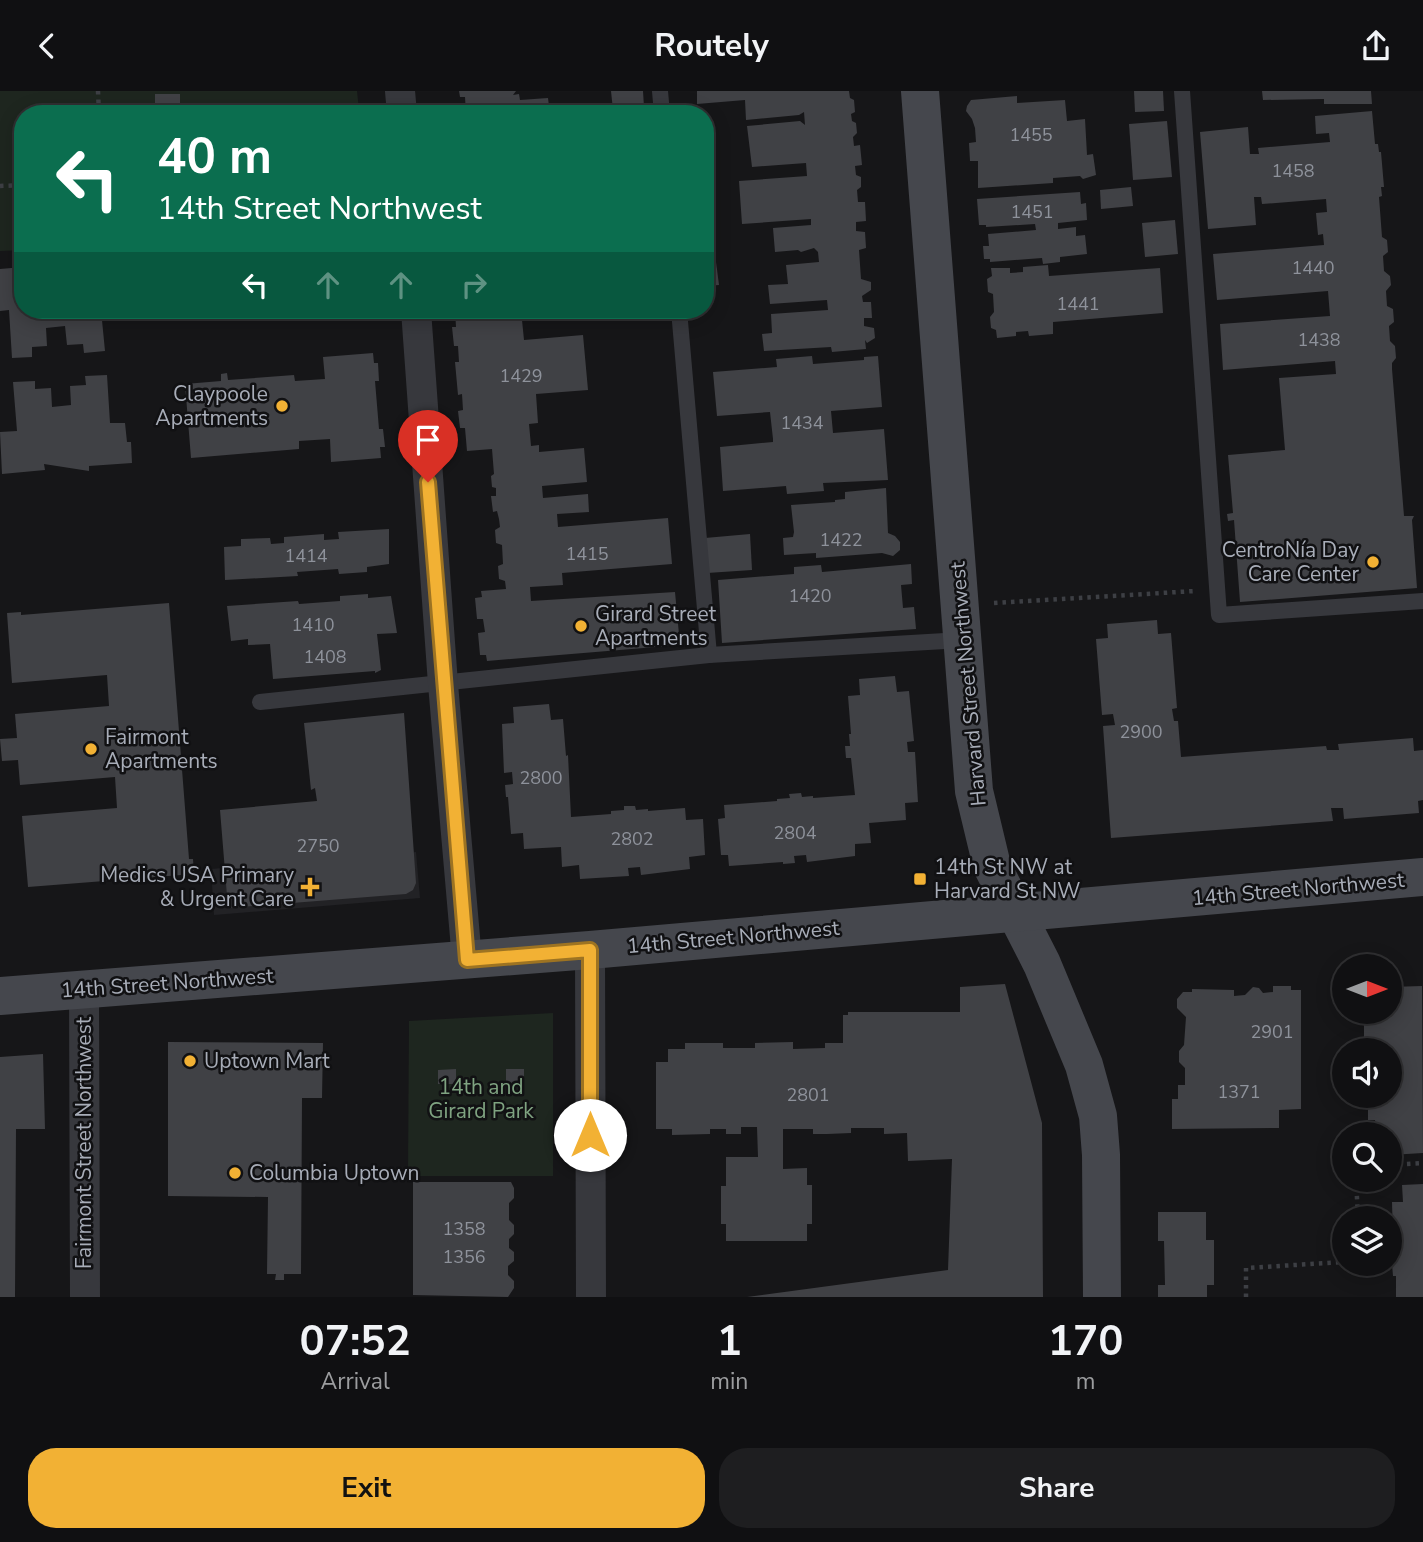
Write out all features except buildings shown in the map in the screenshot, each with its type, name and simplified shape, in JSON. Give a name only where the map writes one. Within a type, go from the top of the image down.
[{"type":"main road","name":"Harvard Street Northwest","points":[[920,91],[974,791],[992,866],[1042,964],[1084,1065],[1098,1116],[1101,1155],[1102,1297]]},
{"type":"main road","name":"14th Street Northwest","points":[[0,996],[590,950],[1423,877]]},
{"type":"street","points":[[417,319],[443,684],[467,960]]},
{"type":"street","points":[[590,950],[591,1297]]},
{"type":"street","name":"Fairmont Street Northwest","points":[[84,989],[85,1297]]},
{"type":"lane","points":[[1182,91],[1219,615],[1423,601]]},
{"type":"lane","points":[[680,319],[709,655]]},
{"type":"lane","points":[[260,702],[709,655],[961,623]]},
{"type":"path","points":[[961,623],[1217,589]]},
{"type":"path","points":[[1402,1164],[1423,1163]]},
{"type":"path","points":[[1246,1297],[1246,1268],[1332,1263]]},
{"type":"shaded area","points":[[416,852],[420,898],[214,915],[211,869]]},
{"type":"green space","points":[[0,91],[357,91],[358,105],[14,105],[14,250],[0,251]]},
{"type":"green space","name":"14th and Girard Park","points":[[553,1013],[553,1176],[408,1176],[409,1021]]},
{"type":"place","name":"Claypoole Apartments","points":[[282,406]]},
{"type":"place","name":"CentroNía Day Care Center","points":[[1373,562]]},
{"type":"place","name":"Girard Street Apartments","points":[[581,626]]},
{"type":"place","name":"Fairmont Apartments","points":[[91,749]]},
{"type":"place","name":"14th St NW at Harvard St NW","points":[[920,879]]},
{"type":"place","name":"Medics USA Primary & Urgent Care","points":[[310,887]]},
{"type":"place","name":"Uptown Mart","points":[[190,1061]]},
{"type":"place","name":"Columbia Uptown","points":[[235,1173]]},
{"type":"route","points":[[428,482],[467,960],[590,950],[590,1135]]}]
